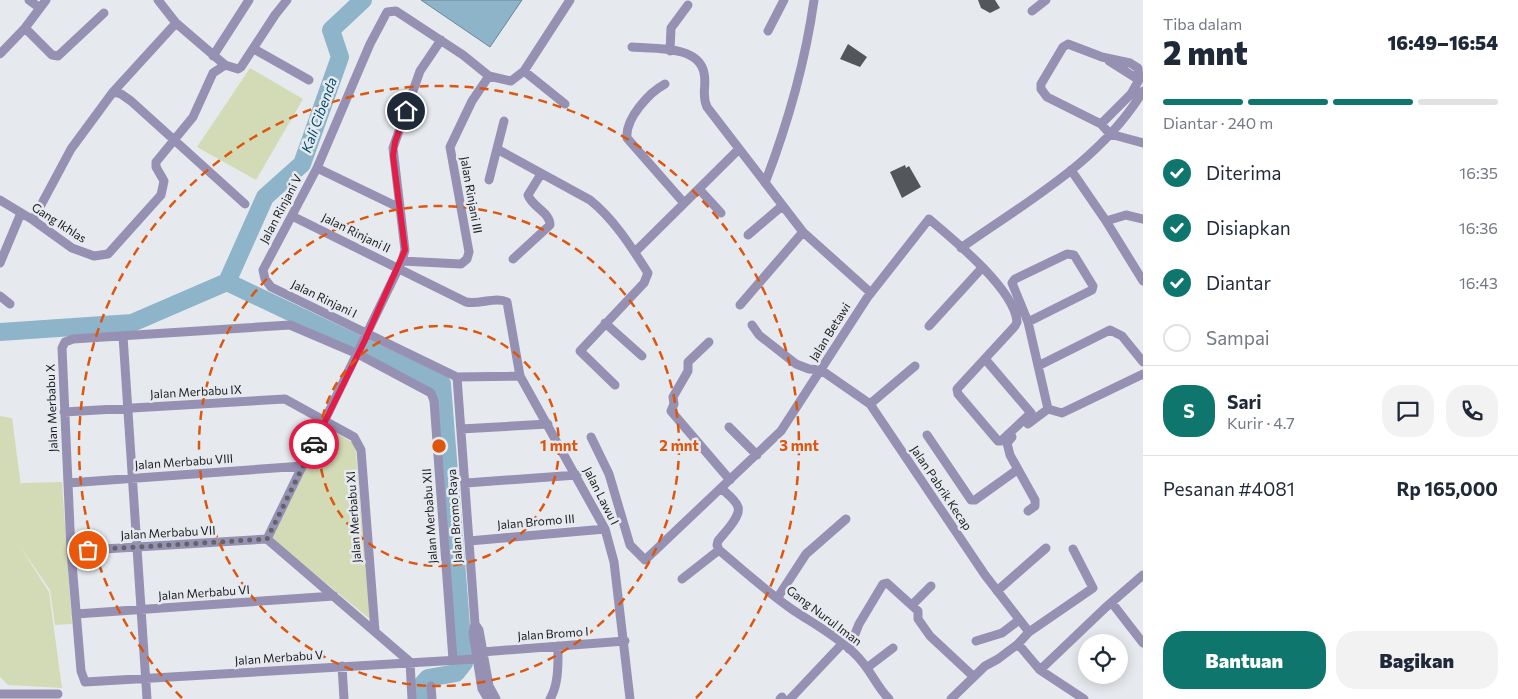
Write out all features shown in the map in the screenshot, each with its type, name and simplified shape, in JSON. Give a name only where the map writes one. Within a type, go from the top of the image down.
[{"type":"street","points":[[29,0],[40,8]]},
{"type":"street","points":[[0,54],[25,28],[46,0]]},
{"type":"street","points":[[158,0],[176,23],[213,56],[225,65],[238,69],[254,49],[275,14],[287,0]]},
{"type":"street","points":[[213,56],[249,0]]},
{"type":"street","points":[[412,699],[410,662],[267,539],[366,337],[405,250],[393,156],[395,142],[420,71],[441,40],[488,76],[511,81],[524,71],[570,0]]},
{"type":"street","points":[[768,31],[784,0]]},
{"type":"street","points":[[765,183],[788,122],[808,38],[814,0]]},
{"type":"street","points":[[1032,12],[1046,0]]},
{"type":"street","points":[[670,51],[671,28],[688,5]]},
{"type":"street","name":"Jalan Rinjani V","points":[[265,279],[263,270],[317,168],[385,14],[390,11],[396,11],[441,40]]},
{"type":"street","points":[[25,28],[52,55],[58,56],[104,13]]},
{"type":"street","points":[[33,220],[71,149],[113,92],[176,23]]},
{"type":"street","points":[[1101,124],[1131,94],[1139,80],[1102,57],[1068,44],[1063,47],[1041,84],[1041,89],[1047,97],[1101,124],[1110,134],[1143,143]]},
{"type":"street","points":[[632,46],[690,54],[701,63],[705,74],[703,99],[739,149],[803,232],[871,293]]},
{"type":"street","points":[[254,49],[309,80]]},
{"type":"street","points":[[174,141],[193,117],[213,73],[225,65]]},
{"type":"street","points":[[524,71],[565,104]]},
{"type":"street","name":"Jalan Rinjani III","points":[[400,264],[460,264],[468,259],[469,252],[450,147],[457,129],[488,76]]},
{"type":"street","points":[[666,84],[654,90],[639,107],[626,132],[627,138],[684,203]]},
{"type":"street","points":[[961,248],[1096,150],[1132,110],[1143,91]]},
{"type":"street","points":[[113,92],[122,94],[131,101],[245,204]]},
{"type":"street","points":[[489,180],[504,121]]},
{"type":"street","name":"Gang Ikhlas","points":[[0,200],[33,220],[72,248],[100,257],[108,254],[161,195],[164,181],[156,167],[156,162],[174,141]]},
{"type":"street","points":[[497,149],[590,200],[600,208],[635,252],[648,273],[647,279],[580,351],[615,385]]},
{"type":"street","points":[[635,252],[739,149]]},
{"type":"street","points":[[317,168],[400,208]]},
{"type":"street","points":[[1071,170],[1106,221],[1143,281]]},
{"type":"street","points":[[513,259],[550,225],[549,218],[530,200],[528,195],[542,174]]},
{"type":"street","points":[[699,190],[721,213]]},
{"type":"street","points":[[748,235],[782,206]]},
{"type":"street","points":[[0,263],[22,213]]},
{"type":"street","points":[[1106,221],[1126,215],[1143,219]]},
{"type":"street","name":"Jalan Rinjani II","points":[[292,216],[400,264],[466,302],[478,304],[500,300],[507,302],[520,376]]},
{"type":"street","name":"Jalan Betawi","points":[[591,437],[609,474],[630,545],[645,560],[781,431],[871,293],[929,219],[1004,290],[1011,301],[1017,319],[1015,326],[958,386],[958,394],[998,441],[1003,440],[1030,415],[1030,412],[985,359]]},
{"type":"street","points":[[740,306],[803,232]]},
{"type":"street","points":[[1028,322],[1092,290],[1093,286],[1074,255],[1067,254],[1013,280],[1012,288],[1028,322],[1048,409]]},
{"type":"street","points":[[929,326],[981,269]]},
{"type":"street","name":"Jalan Rinjani I","points":[[265,279],[271,287],[366,337],[457,377]]},
{"type":"street","points":[[0,296],[10,304]]},
{"type":"street","points":[[606,323],[642,356]]},
{"type":"street","name":"Jalan Merbabu X","points":[[85,682],[81,671],[71,551],[62,348],[65,342],[73,339],[290,325],[358,352]]},
{"type":"street","points":[[752,325],[759,335],[796,364],[809,370],[821,370]]},
{"type":"street","points":[[1038,366],[1110,330],[1122,336],[1143,362]]},
{"type":"street","points":[[123,336],[147,699]]},
{"type":"street","points":[[708,342],[688,362],[688,371],[673,397],[674,404],[671,411],[730,480]]},
{"type":"street","name":"Jalan Merbabu XII","points":[[358,352],[429,392],[434,398],[456,660]]},
{"type":"street","points":[[870,404],[915,366]]},
{"type":"street","name":"Jalan Pabrik Kecap","points":[[821,370],[870,404],[997,591],[1029,632]]},
{"type":"street","points":[[1048,409],[1062,413],[1143,374]]},
{"type":"street","points":[[457,377],[520,376]]},
{"type":"street","name":"Jalan Lawu I","points":[[520,376],[577,475],[605,529],[614,562],[625,641],[630,699]]},
{"type":"street","name":"Jalan Bromo Raya","points":[[457,377],[475,624],[479,630],[476,656],[482,689],[488,699]]},
{"type":"street","name":"Jalan Merbabu IX","points":[[64,412],[282,399],[325,421]]},
{"type":"street","points":[[1028,511],[1035,506],[1035,500],[1018,470],[1006,443],[1048,409]]},
{"type":"street","name":"Jalan Merbabu XI","points":[[325,421],[354,437],[361,450],[375,631]]},
{"type":"street","points":[[461,429],[548,424]]},
{"type":"street","points":[[729,427],[757,455]]},
{"type":"street","points":[[927,435],[971,500],[974,500],[1018,470]]},
{"type":"street","name":"Jalan Merbabu VIII","points":[[68,483],[303,466]]},
{"type":"street","points":[[466,483],[577,475]]},
{"type":"street","points":[[682,579],[719,550],[718,541],[737,514],[736,502],[722,488]]},
{"type":"street","points":[[778,597],[806,554],[846,519]]},
{"type":"street","name":"Jalan Bromo III","points":[[469,541],[605,529]]},
{"type":"street","name":"Jalan Merbabu VII","points":[[71,551],[267,539]]},
{"type":"street","points":[[997,591],[1046,548]]},
{"type":"street","name":"Gang Nurul Iman","points":[[719,550],[791,609],[846,646],[868,667],[880,690],[889,699]]},
{"type":"street","points":[[951,699],[985,666],[1018,644],[1029,632],[1093,588],[1073,550]]},
{"type":"street","points":[[1040,670],[1108,605],[1143,576]]},
{"type":"street","points":[[784,698],[846,646],[883,584],[887,584],[912,605],[918,612],[918,619],[930,636],[974,677]]},
{"type":"street","points":[[912,605],[932,586]]},
{"type":"street","name":"Jalan Merbabu VI","points":[[76,614],[334,596]]},
{"type":"street","points":[[1108,605],[1143,643]]},
{"type":"street","points":[[976,641],[1002,633],[1019,620]]},
{"type":"street","name":"Jalan Bromo I","points":[[476,656],[558,646],[625,641]]},
{"type":"street","points":[[1018,644],[1040,670],[1084,699]]},
{"type":"street","points":[[550,699],[554,693],[558,668],[558,646]]},
{"type":"street","points":[[868,667],[893,648]]},
{"type":"street","name":"Jalan Bromo Raya","points":[[476,656],[496,699]]},
{"type":"street","name":"Jalan Merbabu V","points":[[85,682],[456,660],[476,656]]},
{"type":"street","points":[[342,666],[344,699]]},
{"type":"street","points":[[430,686],[432,699]]},
{"type":"street","points":[[0,694],[58,694]]},
{"type":"green space","points":[[250,68],[303,99],[256,180],[197,147]]},
{"type":"green space","points":[[0,416],[12,418],[21,486],[21,483],[62,482],[72,624],[55,625],[50,590],[19,545],[49,592],[62,688],[8,685],[0,677]]},
{"type":"green space","points":[[326,427],[355,444],[371,620],[272,539]]},
{"type":"water","points":[[421,0],[522,0],[490,47]]},
{"type":"building","points":[[978,0],[995,0],[1000,8],[990,13],[981,8]]},
{"type":"building","points":[[848,44],[867,57],[860,67],[840,59]]},
{"type":"building","points":[[905,165],[906,168],[909,166],[921,187],[902,198],[890,172]]},
{"type":"waterway","name":"Kali Cibenda","points":[[227,282],[265,197],[302,164],[340,57],[331,30],[363,0]]},
{"type":"waterway","points":[[0,332],[132,323],[227,282],[442,384],[464,663],[456,673],[428,678],[421,686],[422,699]]},
{"type":"way so far","points":[[88,550],[267,539],[314,444]]},
{"type":"route","points":[[314,444],[399,268],[405,250],[393,148],[406,111]]}]
